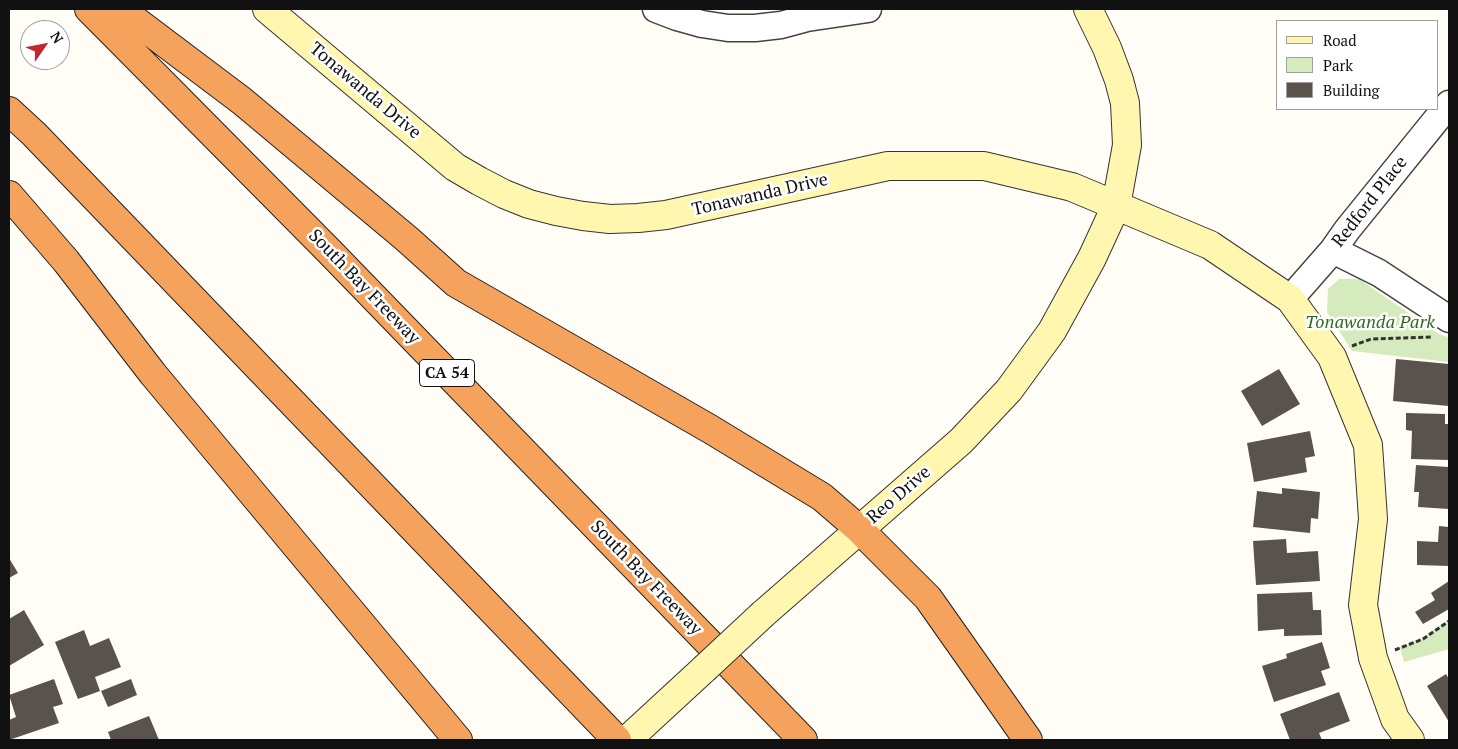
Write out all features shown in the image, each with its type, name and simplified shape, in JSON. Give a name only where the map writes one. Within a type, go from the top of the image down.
[{"type":"highway","name":"South Bay Freeway","points":[[89,9],[336,258],[803,740]]},
{"type":"highway","points":[[120,9],[242,101],[407,239],[456,283],[710,429],[822,497],[859,529],[928,598],[1028,740]]},
{"type":"highway","points":[[9,111],[34,134],[618,740]]},
{"type":"highway","points":[[9,195],[66,261],[153,374],[458,740]]},
{"type":"main road","name":"Tonawanda Drive","points":[[267,9],[455,167],[504,194],[529,204],[583,216],[638,218],[666,215],[888,166],[984,166],[1072,187],[1210,245],[1290,299]]},
{"type":"main road","name":"Reo Drive","points":[[627,740],[763,614],[961,441],[1009,390],[1052,331],[1092,258],[1116,206],[1127,145],[1125,103],[1119,80],[1107,48],[1088,9]]},
{"type":"main road","points":[[1290,299],[1332,357],[1368,446],[1373,519],[1364,605],[1373,658],[1395,719],[1410,740]]},
{"type":"street","points":[[656,9],[702,24],[728,28],[755,28],[868,9]]},
{"type":"street","name":"Redford Place","points":[[1290,299],[1334,250],[1347,230],[1449,104]]},
{"type":"street","points":[[1334,250],[1379,273],[1442,328]]},
{"type":"path","points":[[1332,357],[1351,346],[1372,339],[1442,328]]},
{"type":"path","points":[[1373,658],[1423,639],[1449,621]]},
{"type":"green space","name":"Tonawanda Park","points":[[1339,279],[1359,279],[1439,334],[1449,338],[1449,362],[1352,351],[1327,312],[1328,289]]},
{"type":"green space","points":[[1449,619],[1449,649],[1404,662],[1400,647],[1423,638]]},
{"type":"building","points":[[1396,359],[1449,364],[1449,406],[1393,401]]},
{"type":"building","points":[[1279,369],[1300,404],[1262,426],[1241,391]]},
{"type":"building","points":[[1406,413],[1445,414],[1445,424],[1449,424],[1449,460],[1411,459],[1412,431],[1406,430]]},
{"type":"building","points":[[1310,431],[1315,456],[1305,458],[1307,472],[1254,482],[1247,443]]},
{"type":"building","points":[[1416,465],[1449,467],[1449,509],[1418,507],[1419,492],[1414,492]]},
{"type":"building","points":[[1282,488],[1320,492],[1318,519],[1311,518],[1310,533],[1253,527],[1257,491],[1282,494]]},
{"type":"building","points":[[1439,526],[1449,527],[1449,566],[1417,565],[1417,541],[1438,542]]},
{"type":"building","points":[[1286,539],[1287,553],[1318,551],[1320,581],[1256,585],[1253,541]]},
{"type":"building","points":[[9,558],[18,573],[9,578]]},
{"type":"building","points":[[1449,581],[1449,609],[1423,624],[1415,612],[1435,600],[1431,593]]},
{"type":"building","points":[[1312,592],[1313,610],[1321,610],[1322,635],[1284,636],[1284,629],[1258,631],[1257,594]]},
{"type":"building","points":[[24,610],[44,645],[9,666],[9,619]]},
{"type":"building","points":[[84,630],[90,646],[109,638],[121,667],[95,677],[100,691],[78,699],[55,642]]},
{"type":"building","points":[[1322,642],[1330,668],[1321,671],[1326,685],[1274,702],[1262,666],[1287,658],[1286,654]]},
{"type":"building","points":[[1446,674],[1449,679],[1449,722],[1427,686]]},
{"type":"building","points":[[54,679],[63,704],[53,707],[59,723],[9,740],[9,720],[16,717],[9,695]]},
{"type":"building","points":[[131,679],[137,695],[108,707],[101,691]]},
{"type":"building","points":[[1339,692],[1350,721],[1319,733],[1322,740],[1290,740],[1280,714]]},
{"type":"building","points":[[149,716],[159,740],[111,740],[108,732]]}]
